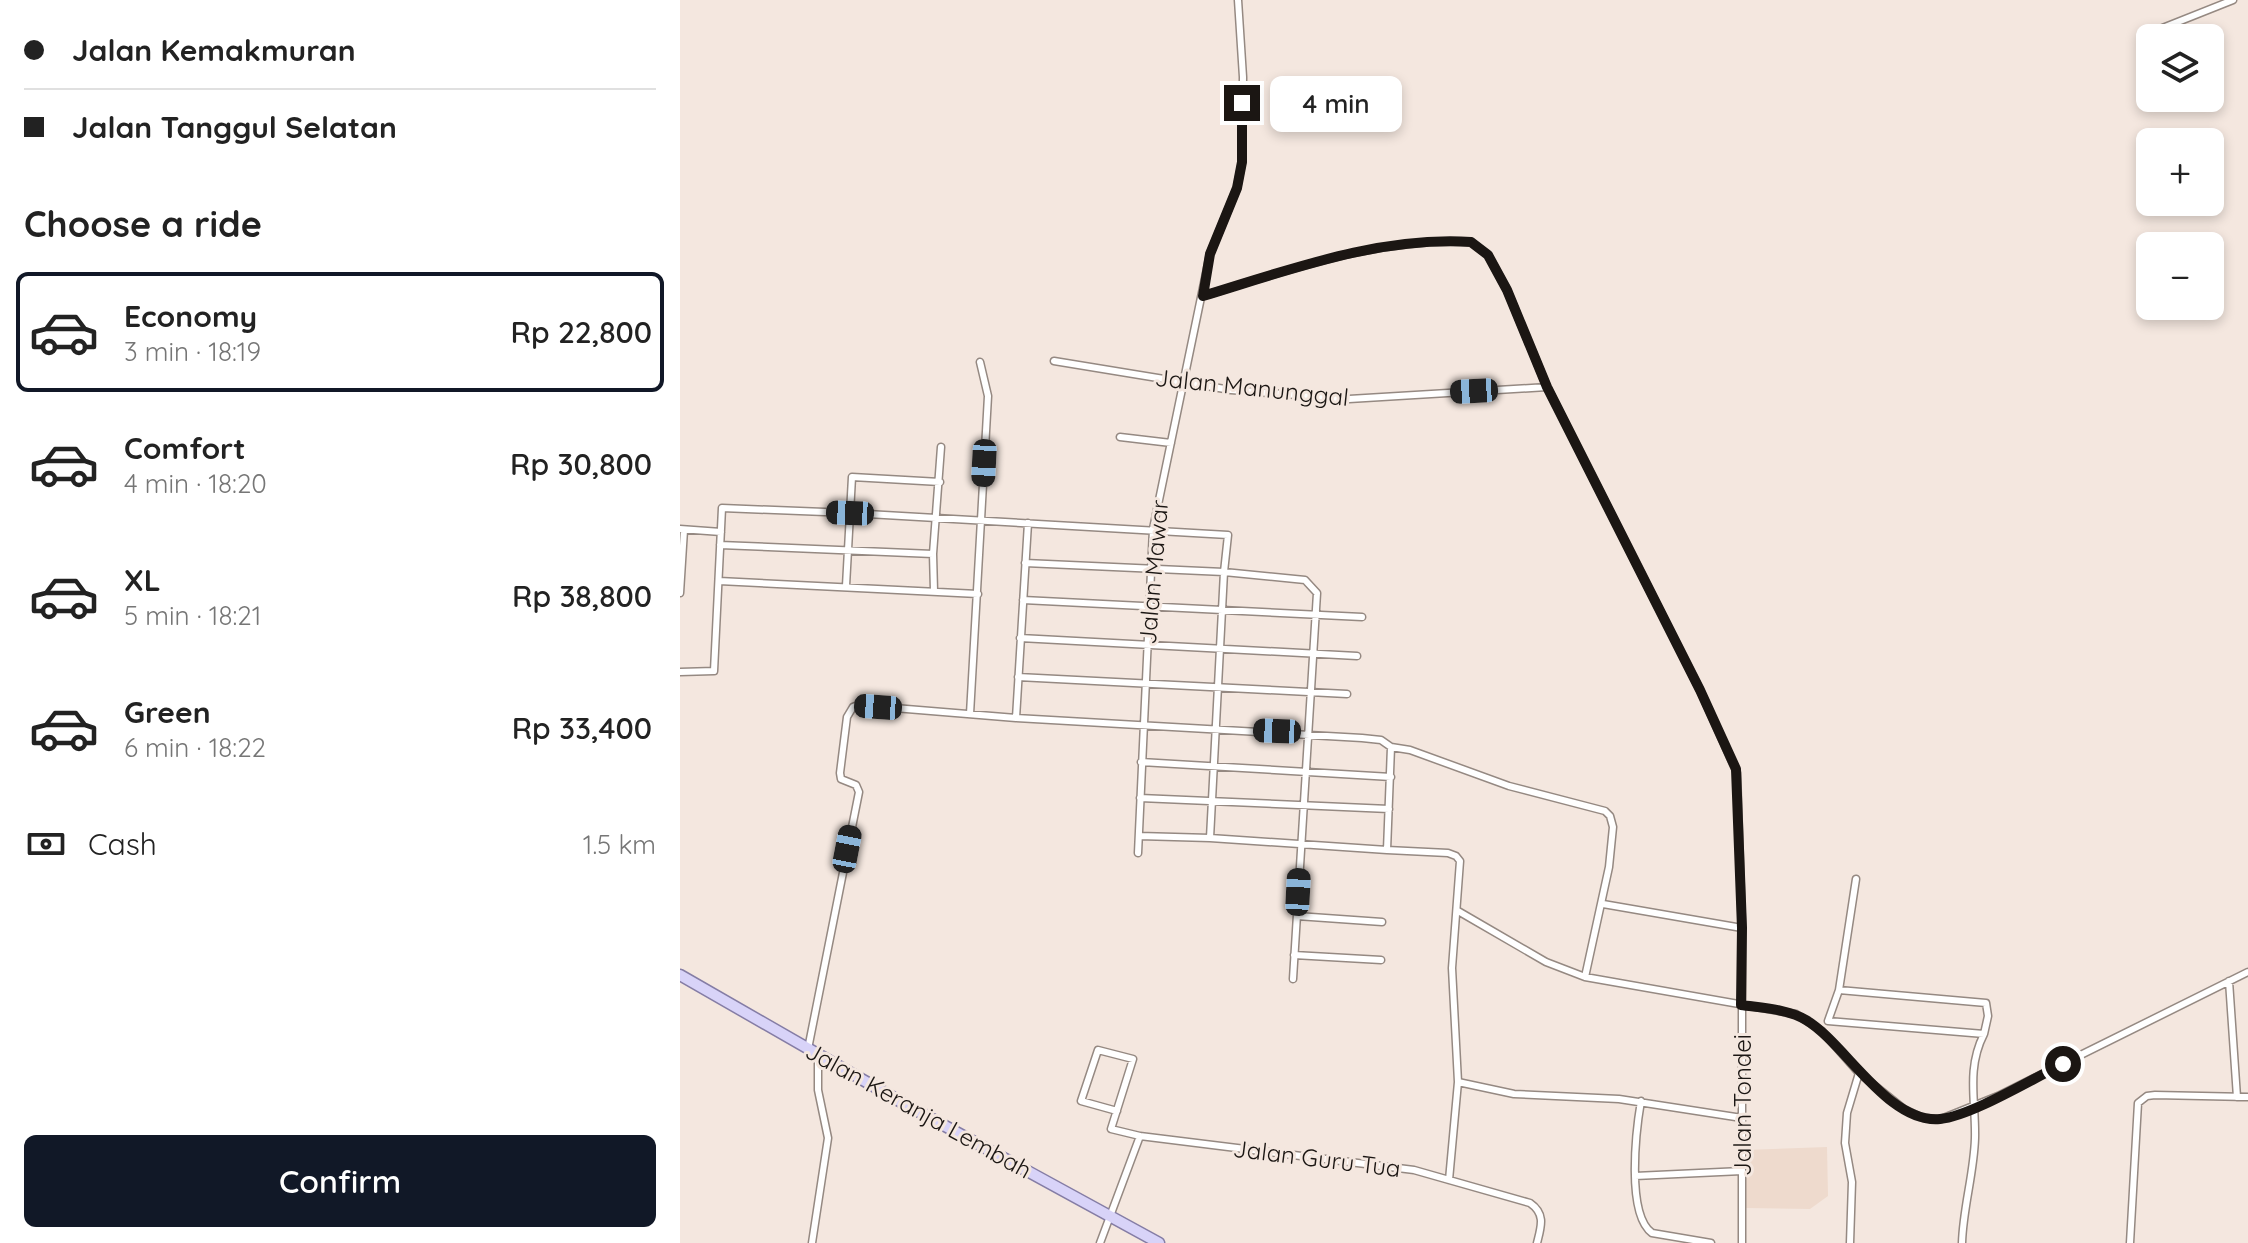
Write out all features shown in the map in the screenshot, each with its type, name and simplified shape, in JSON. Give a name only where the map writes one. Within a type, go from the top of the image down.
[{"type":"main road","name":"Jalan Keranja Lembah","points":[[680,975],[1159,1243]]},
{"type":"street","name":"Jalan Mawar","points":[[1138,853],[1153,529],[1210,254],[1237,188],[1242,162],[1243,77],[1238,0]]},
{"type":"street","points":[[2173,24],[2233,0]]},
{"type":"street","name":"Jalan Tondei","points":[[1203,296],[1353,254],[1427,243],[1471,242],[1488,255],[1507,290],[1547,387],[1700,690],[1736,769],[1742,928],[1742,1243]]},
{"type":"street","name":"Jalan Manunggal","points":[[1054,361],[1231,390],[1349,399],[1547,387]]},
{"type":"street","points":[[970,714],[988,396],[980,362]]},
{"type":"street","points":[[1120,437],[1171,443]]},
{"type":"street","points":[[934,591],[933,554],[941,447]]},
{"type":"street","points":[[846,586],[852,477],[940,482]]},
{"type":"street","points":[[680,672],[714,671],[722,508],[1228,535],[1210,838]]},
{"type":"street","points":[[1016,718],[1028,523]]},
{"type":"street","points":[[680,593],[682,530],[721,532]]},
{"type":"street","points":[[720,545],[933,554]]},
{"type":"street","points":[[1025,563],[1224,572],[1305,580],[1317,593],[1293,979]]},
{"type":"street","points":[[719,581],[978,594]]},
{"type":"street","points":[[1023,600],[1362,617]]},
{"type":"street","points":[[1020,638],[1357,656]]},
{"type":"street","points":[[1018,677],[1347,694]]},
{"type":"street","points":[[812,1243],[828,1138],[813,1052],[859,792],[856,785],[841,779],[840,773],[849,711],[858,705],[1016,718],[1307,732],[1373,739],[1509,786],[1605,811],[1613,827],[1603,904],[1585,977]]},
{"type":"street","points":[[1387,850],[1391,747]]},
{"type":"street","points":[[1141,762],[1391,777]]},
{"type":"street","points":[[1140,798],[1389,809]]},
{"type":"street","points":[[1139,836],[1440,852],[1457,857],[1460,867],[1452,968],[1458,1082],[1449,1180]]},
{"type":"street","points":[[1822,1031],[1839,990],[1856,879]]},
{"type":"street","points":[[1603,904],[1742,928]]},
{"type":"street","points":[[1458,911],[1546,962],[1585,977],[1796,1014],[1822,1031],[1859,1073],[1904,1109],[1923,1118],[1950,1117],[1973,1107],[2248,972]]},
{"type":"street","points":[[1297,916],[1382,922]]},
{"type":"street","points":[[1294,955],[1381,960]]},
{"type":"street","points":[[2229,981],[2237,1097]]},
{"type":"street","points":[[1839,990],[1986,1003],[1988,1016],[1975,1053],[1973,1107],[1976,1137],[1962,1243]]},
{"type":"street","points":[[1828,1021],[1984,1034]]},
{"type":"street","points":[[1100,1243],[1140,1136],[1111,1129],[1117,1111],[1133,1059],[1098,1050],[1081,1101],[1117,1111]]},
{"type":"street","points":[[1850,1243],[1852,1174],[1845,1143],[1847,1113],[1859,1073]]},
{"type":"street","points":[[1458,1082],[1540,1097],[1605,1097],[1742,1118]]},
{"type":"street","points":[[2130,1243],[2138,1103],[2147,1096],[2155,1095],[2248,1097]]},
{"type":"street","points":[[1641,1101],[1634,1143],[1635,1176],[1647,1230],[1711,1243]]},
{"type":"street","name":"Jalan Guru Tua","points":[[1140,1136],[1414,1170],[1536,1207],[1542,1218],[1537,1243]]},
{"type":"street","points":[[1635,1176],[1742,1171]]},
{"type":"shaded area","points":[[1827,1147],[1828,1196],[1810,1209],[1746,1208],[1745,1150]]},
{"type":"route","points":[[1242,103],[1242,162],[1237,188],[1210,254],[1203,296],[1308,264],[1401,246],[1471,242],[1488,255],[1507,290],[1547,387],[1700,690],[1736,769],[1742,928],[1741,1005],[1796,1014],[1807,1020],[1822,1031],[1859,1073],[1904,1109],[1923,1118],[1950,1117],[2063,1064]]}]
